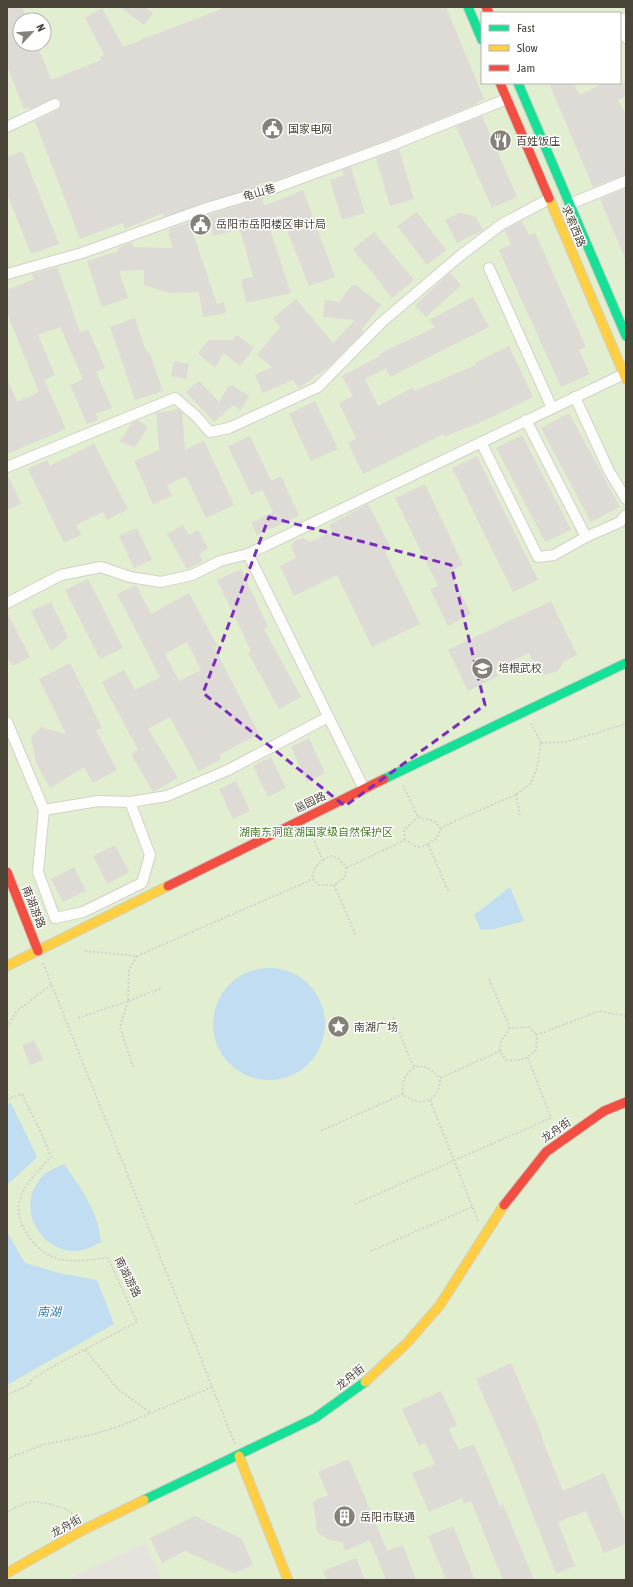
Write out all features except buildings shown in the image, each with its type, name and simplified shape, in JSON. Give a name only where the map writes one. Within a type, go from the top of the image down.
[{"type":"street","points":[[468,7],[481,38]]},
{"type":"street","points":[[621,28],[626,38]]},
{"type":"street","name":"求索西路","points":[[500,84],[625,376]]},
{"type":"street","name":"求索西路","points":[[518,84],[626,336]]},
{"type":"street","name":"龟山巷","points":[[7,274],[82,253],[206,208],[274,188],[392,145],[507,98]]},
{"type":"street","points":[[7,127],[54,104]]},
{"type":"street","points":[[570,204],[626,181]]},
{"type":"street","points":[[7,467],[175,398],[196,416],[210,432],[229,428],[318,387],[382,322],[461,255],[502,224],[549,199]]},
{"type":"street","points":[[489,268],[552,408]]},
{"type":"street","points":[[7,603],[61,575],[101,568],[130,577],[161,582],[192,575],[220,562],[248,554],[526,420],[625,376]]},
{"type":"street","points":[[575,397],[609,471],[626,499]]},
{"type":"street","points":[[526,420],[586,537]]},
{"type":"street","points":[[481,442],[538,557],[554,555],[586,537],[620,522],[626,515]]},
{"type":"street","points":[[248,554],[364,789]]},
{"type":"street","name":"邕园路","points":[[7,966],[364,789],[626,663]]},
{"type":"street","points":[[44,810],[98,801],[130,802],[167,796],[228,770],[328,716]]},
{"type":"street","points":[[7,722],[44,810],[38,872],[55,918],[83,912],[142,884],[150,855],[130,802]]},
{"type":"street","name":"南湖游路","points":[[7,872],[38,950]]},
{"type":"street","name":"龙舟街","points":[[7,1573],[83,1530],[315,1418],[358,1388],[407,1343],[440,1306],[499,1212],[546,1152],[604,1111],[626,1102]]},
{"type":"street","points":[[239,1456],[288,1580]]},
{"type":"path","points":[[418,817],[404,830],[406,840],[415,847],[428,844],[437,838],[441,829],[461,817],[516,794],[530,784],[537,768],[541,743],[525,711]]},
{"type":"path","points":[[541,743],[566,742],[626,724]]},
{"type":"path","points":[[397,773],[418,817]]},
{"type":"path","points":[[516,794],[520,815]]},
{"type":"path","points":[[418,817],[434,821],[441,829]]},
{"type":"path","points":[[304,819],[323,860]]},
{"type":"path","points":[[346,868],[406,840]]},
{"type":"path","points":[[428,844],[449,893]]},
{"type":"path","points":[[332,856],[341,860],[346,868],[345,876],[340,882],[334,885],[319,885],[312,879],[313,872],[317,864],[332,856]]},
{"type":"path","points":[[85,950],[136,956],[312,879]]},
{"type":"path","points":[[334,885],[356,936]]},
{"type":"path","points":[[38,950],[239,1456]]},
{"type":"path","points":[[133,1067],[120,1027],[128,1001],[130,970],[136,956]]},
{"type":"path","points":[[489,979],[510,1028]]},
{"type":"path","points":[[7,1027],[17,1011],[52,984]]},
{"type":"path","points":[[78,1018],[162,988]]},
{"type":"path","points":[[537,1035],[599,1011],[626,1016]]},
{"type":"path","points":[[393,1017],[410,1059],[415,1067]]},
{"type":"path","points":[[529,1027],[537,1035],[538,1043],[536,1050],[528,1058],[521,1061],[506,1060],[500,1052],[501,1041],[510,1028],[529,1027]]},
{"type":"path","points":[[440,1078],[500,1052]]},
{"type":"path","points":[[355,1204],[551,1118],[528,1058]]},
{"type":"path","points":[[422,1066],[432,1070],[440,1078],[440,1085],[437,1092],[430,1100],[420,1102],[410,1101],[403,1094],[402,1089],[407,1073],[415,1067],[422,1066]]},
{"type":"path","name":"南湖游路","points":[[7,1099],[22,1094],[44,1139],[51,1158],[28,1180],[20,1198],[19,1218],[24,1230],[40,1251],[59,1259],[76,1261],[108,1258],[137,1322],[32,1379],[29,1385],[7,1395]]},
{"type":"path","points":[[321,1131],[403,1094]]},
{"type":"path","points":[[430,1100],[484,1236]]},
{"type":"path","points":[[371,1251],[472,1207]]},
{"type":"path","points":[[85,1350],[119,1390],[152,1413]]},
{"type":"path","points":[[7,1459],[42,1444],[97,1433],[152,1413],[212,1387]]},
{"type":"path","points":[[7,1512],[20,1505],[39,1500],[71,1510],[83,1530]]},
{"type":"highlighted area","points":[[269,517],[451,565],[485,705],[345,806],[203,693]]},
{"type":"green space","name":"湖南东洞庭湖国家级自然保护区","points":[[7,7],[626,7],[626,1580],[7,1580]]},
{"type":"shaded area","points":[[144,1543],[162,1580],[66,1580]]},
{"type":"water","points":[[510,887],[524,921],[494,929],[481,930],[474,915]]},
{"type":"water","points":[[269,968],[291,972],[309,984],[321,1002],[325,1024],[321,1046],[309,1064],[291,1076],[269,1080],[247,1076],[229,1064],[217,1046],[213,1024],[217,1002],[229,984],[247,972]]},
{"type":"water","points":[[11,1103],[37,1157],[7,1185],[7,1104]]},
{"type":"water","points":[[64,1164],[88,1200],[97,1220],[101,1242],[80,1251],[60,1248],[49,1242],[41,1234],[31,1213],[33,1190],[42,1176],[54,1168]]},
{"type":"water","name":"南湖","points":[[7,1232],[25,1263],[59,1273],[97,1280],[114,1324],[7,1385]]},
{"type":"traffic: fast","points":[[468,7],[481,38]]},
{"type":"traffic: fast","points":[[518,84],[626,336]]},
{"type":"traffic: fast","points":[[384,779],[626,663]]},
{"type":"traffic: fast","points":[[144,1500],[315,1418],[365,1382]]},
{"type":"traffic: slow","points":[[549,198],[626,379]]},
{"type":"traffic: slow","points":[[7,966],[168,886]]},
{"type":"traffic: slow","points":[[365,1382],[407,1343],[440,1305],[504,1205]]},
{"type":"traffic: slow","points":[[239,1456],[288,1580]]},
{"type":"traffic: slow","points":[[7,1573],[83,1530],[144,1500]]},
{"type":"traffic: jam","points":[[486,7],[488,12]]},
{"type":"traffic: jam","points":[[500,84],[549,198]]},
{"type":"traffic: jam","points":[[168,886],[384,779]]},
{"type":"traffic: jam","points":[[7,872],[38,951]]},
{"type":"traffic: jam","points":[[504,1205],[546,1152],[604,1111],[626,1102]]},
{"type":"place","name":"国家电网","points":[[272,129]]},
{"type":"place","name":"百姓饭庄","points":[[500,141]]},
{"type":"place","name":"岳阳市岳阳楼区审计局","points":[[200,224]]},
{"type":"place","name":"培根武校","points":[[483,668]]},
{"type":"place","name":"南湖广场","points":[[338,1027]]},
{"type":"place","name":"岳阳市联通","points":[[344,1517]]}]
